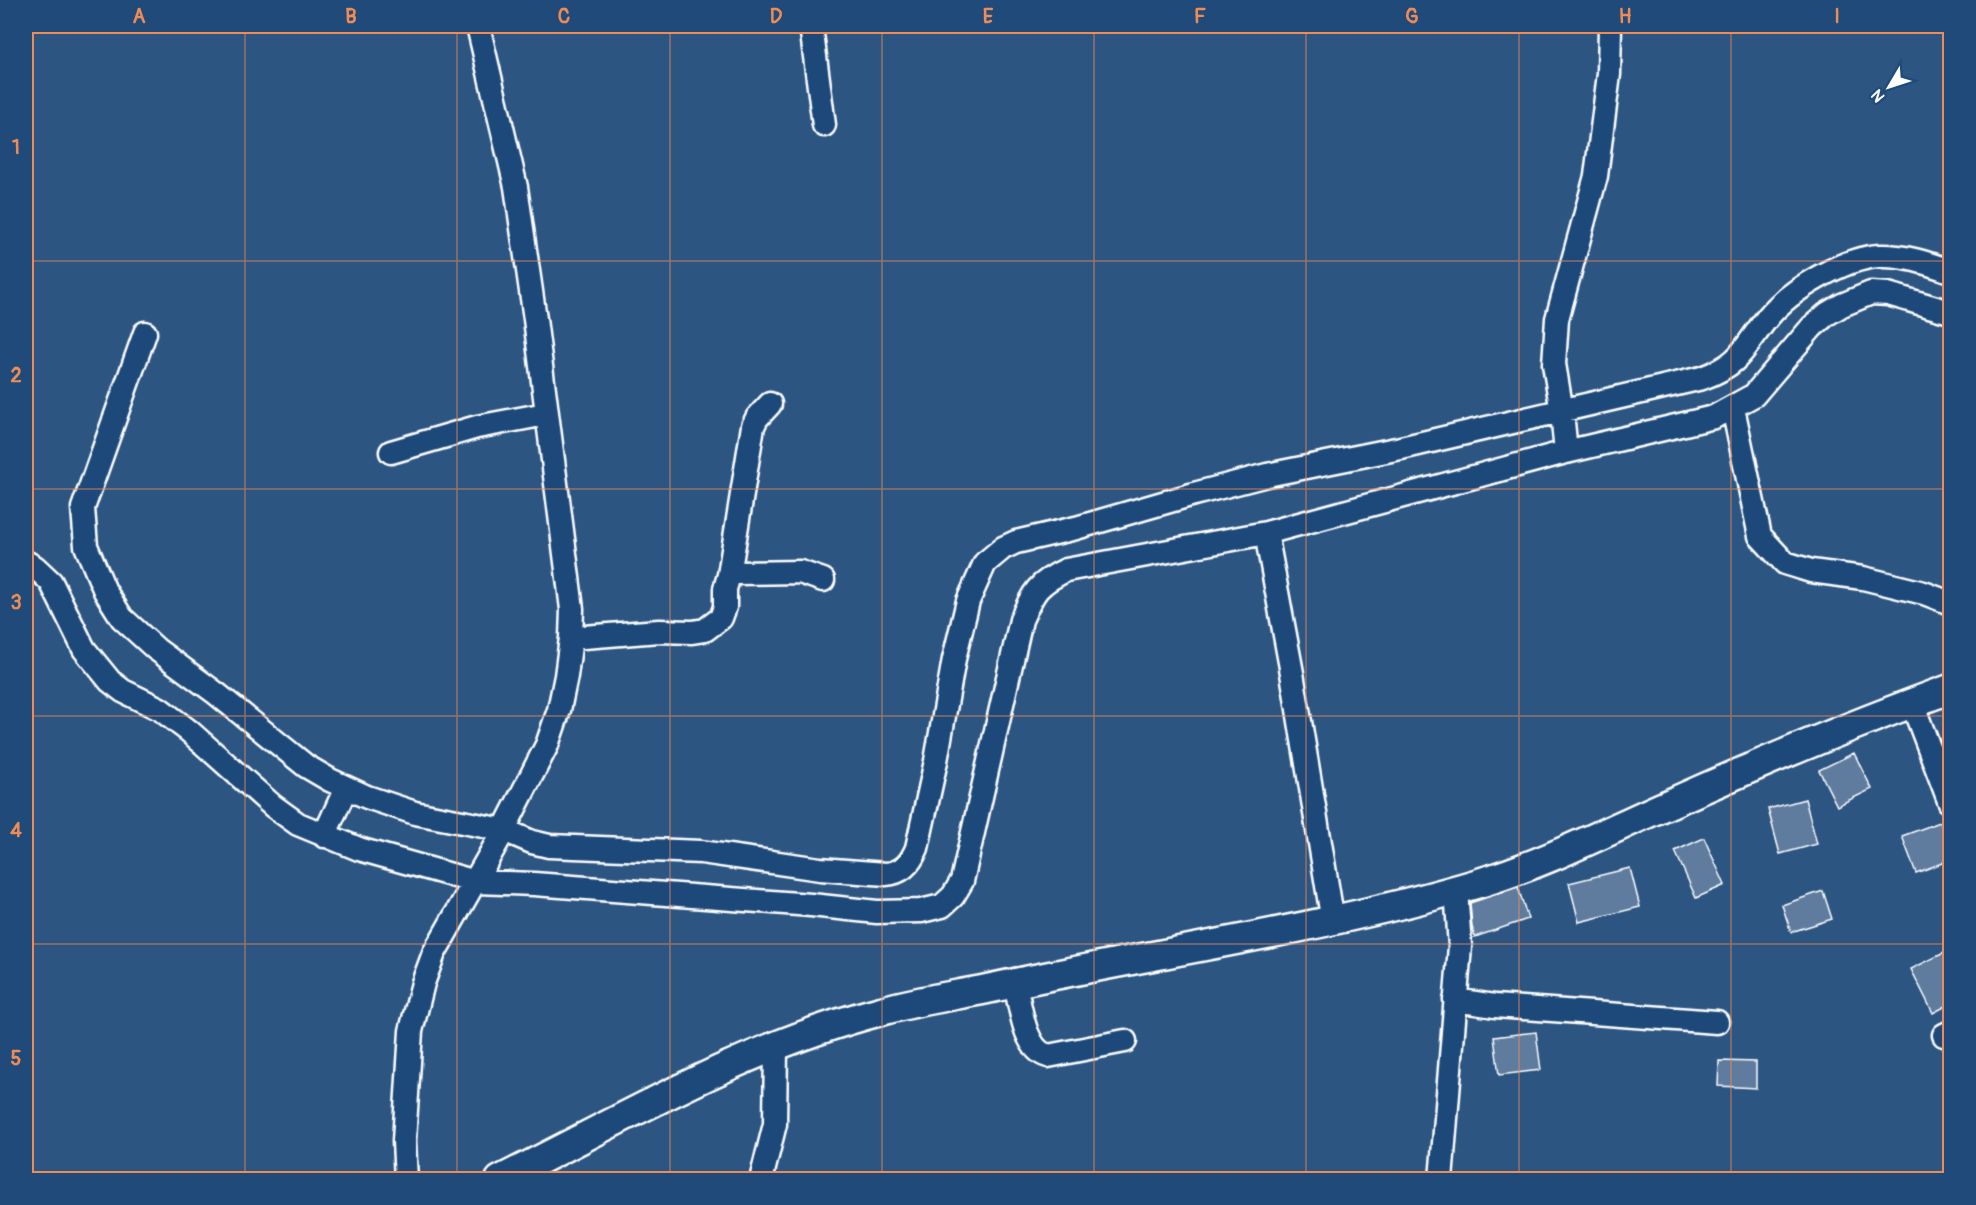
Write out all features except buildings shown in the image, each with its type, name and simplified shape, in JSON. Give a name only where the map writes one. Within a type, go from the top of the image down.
[{"type":"main road","points":[[500,1179],[687,1084],[776,1046],[882,1010],[1088,967],[1333,922],[1398,907],[1517,872],[1732,776],[1877,716],[1950,689]]},
{"type":"street","points":[[406,1179],[404,1141],[411,1031],[423,983],[434,953],[502,835],[547,745],[559,710],[571,638],[572,609],[516,186],[478,26]]},
{"type":"street","points":[[812,26],[825,125]]},
{"type":"street","points":[[1565,448],[1554,364],[1557,319],[1596,176],[1609,75],[1610,26]]},
{"type":"street","points":[[145,333],[83,508],[86,546],[105,591],[122,618],[156,649],[217,694],[306,766],[345,792],[415,813],[549,846],[701,852],[820,869],[894,874],[903,869],[917,848],[954,659],[968,601],[985,563],[1002,548],[1016,542],[1076,528],[1267,475],[1562,414],[1702,378],[1727,368],[1737,359],[1778,307],[1812,281],[1846,265],[1879,256],[1914,259],[1950,271]]},
{"type":"street","points":[[26,562],[51,582],[84,649],[110,681],[182,725],[273,806],[298,824],[327,831],[359,849],[478,879],[877,912],[921,911],[942,906],[953,896],[962,881],[1021,620],[1030,598],[1045,580],[1066,570],[1266,533],[1565,448],[1714,417],[1754,395],[1812,327],[1842,305],[1871,293],[1888,294],[1950,312]]},
{"type":"street","points":[[571,638],[658,630],[692,632],[705,630],[721,618],[725,607],[725,589],[753,426],[770,404]]},
{"type":"street","points":[[1733,408],[1760,536],[1785,563],[1811,572],[1863,578],[1924,593],[1950,603]]},
{"type":"street","points":[[391,452],[477,427],[546,414]]},
{"type":"street","points":[[1266,533],[1292,673],[1333,922]]},
{"type":"street","points":[[729,575],[800,572],[823,580]]},
{"type":"street","points":[[1912,703],[1950,803]]},
{"type":"street","points":[[327,831],[345,792]]},
{"type":"street","points":[[1441,1179],[1460,946],[1456,890]]},
{"type":"street","points":[[1015,983],[1030,1042],[1040,1054],[1048,1056],[1125,1041]]},
{"type":"street","points":[[1455,1000],[1495,1006],[1717,1022]]},
{"type":"street","points":[[761,1179],[775,1124],[776,1046]]}]
